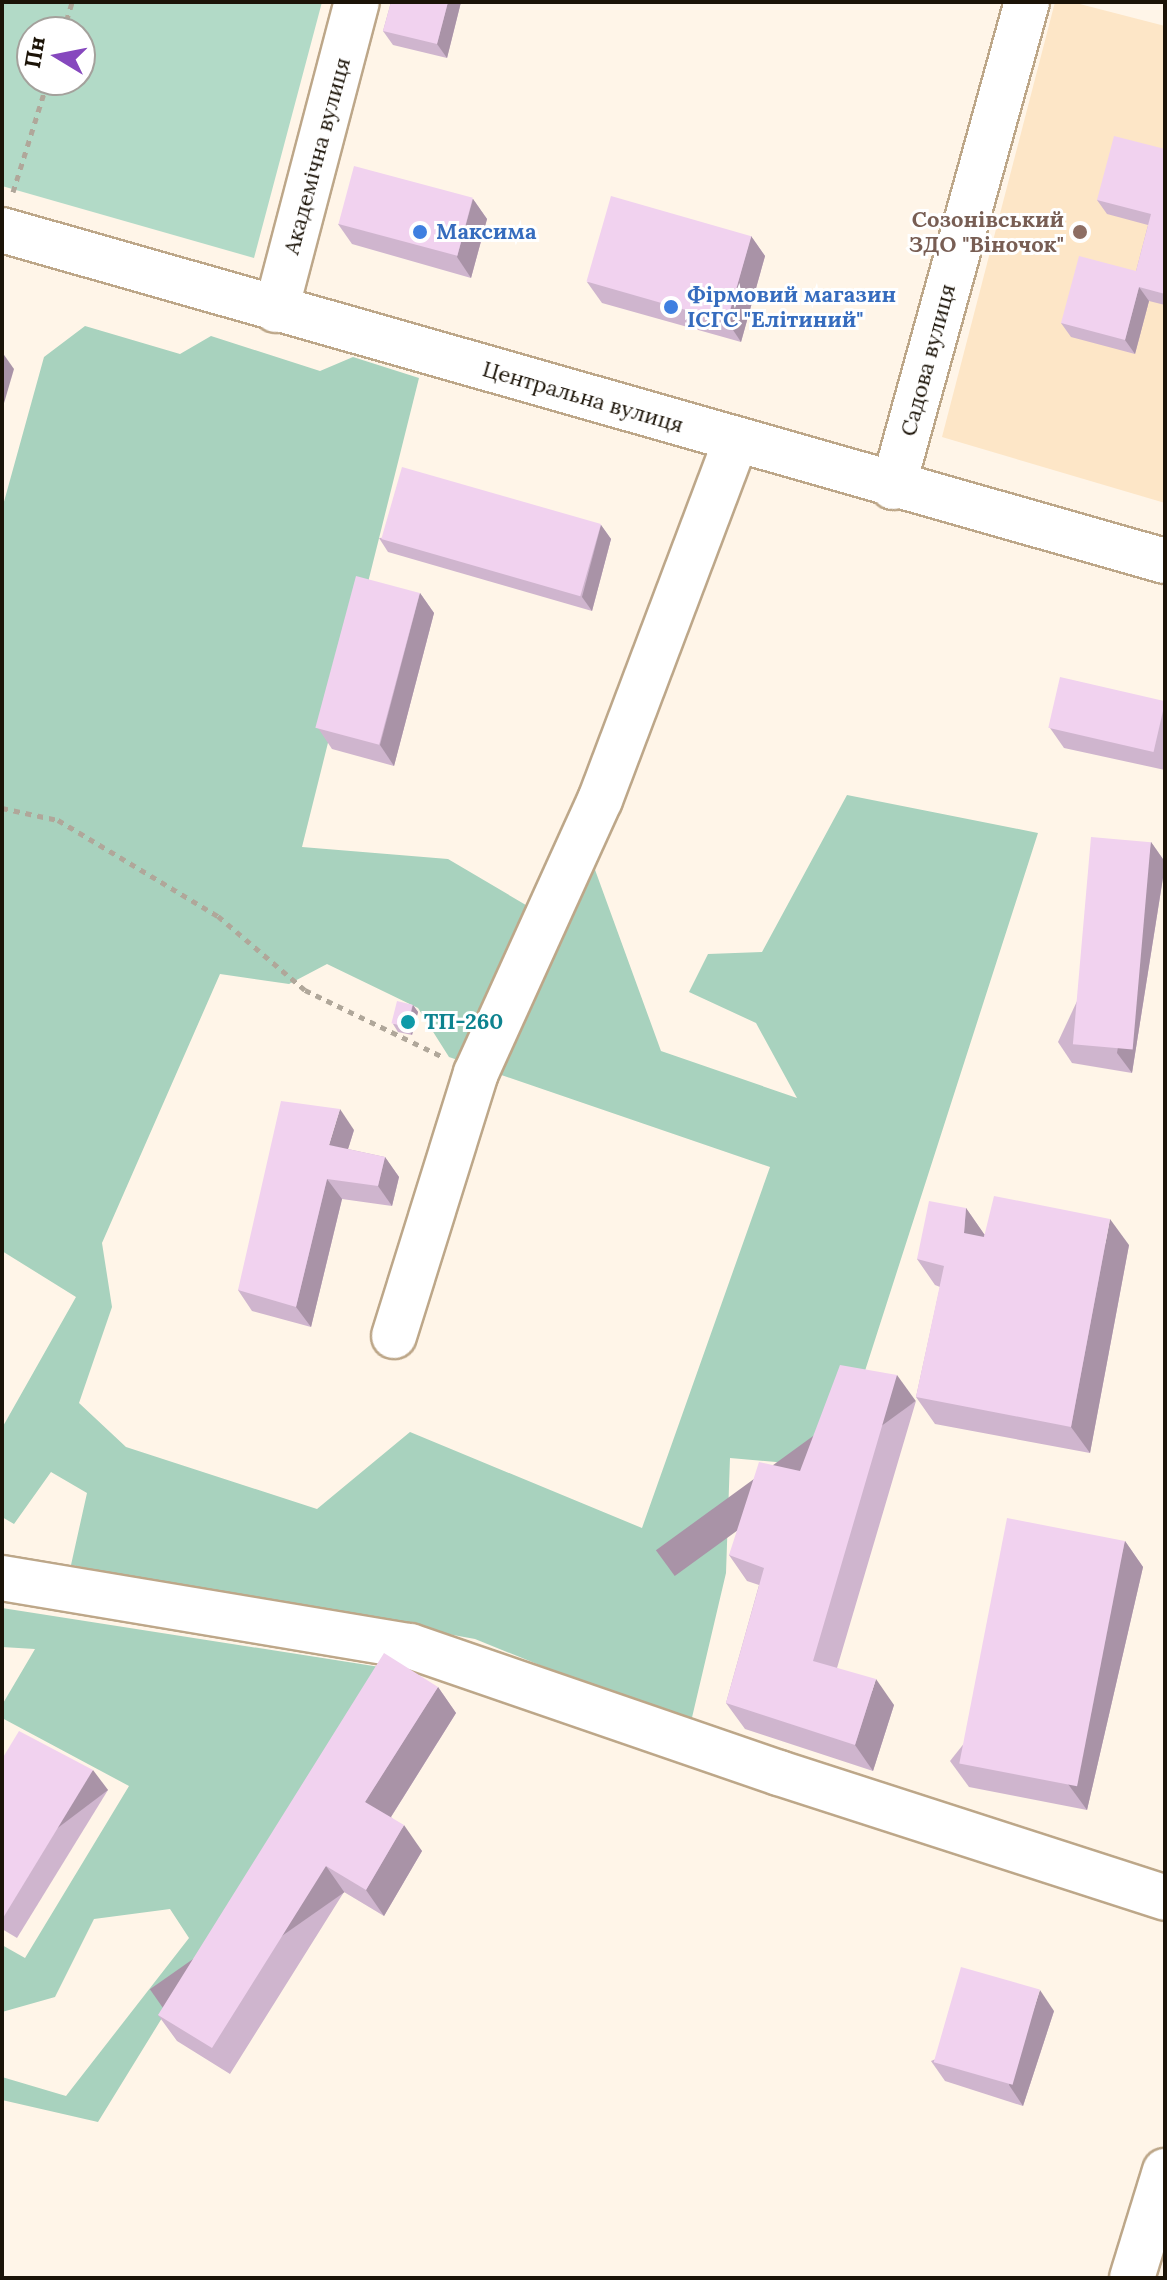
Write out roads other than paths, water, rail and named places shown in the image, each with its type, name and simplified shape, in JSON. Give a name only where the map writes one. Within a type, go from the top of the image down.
[{"type":"street","name":"Академічна вулиця","points":[[276,310],[357,2]]},
{"type":"street","name":"Садова вулиця","points":[[893,487],[1027,2]]},
{"type":"street","name":"Центральна вулиця","points":[[7,214],[276,310],[893,487],[1165,561]]},
{"type":"street","points":[[394,1336],[476,1073],[600,800],[736,440]]},
{"type":"street","points":[[2,1578],[410,1646],[779,1773],[1165,1898]]},
{"type":"street","points":[[1132,2278],[1165,2171]]},
{"type":"place","name":"Максима","points":[[420,232]]},
{"type":"place","name":"Созонівський ЗДО \"Віночок\"","points":[[1080,232]]},
{"type":"place","name":"Фірмовий магазин ІСГС \"Елітиний\"","points":[[671,307]]},
{"type":"place","name":"ТП-260","points":[[408,1022]]}]
